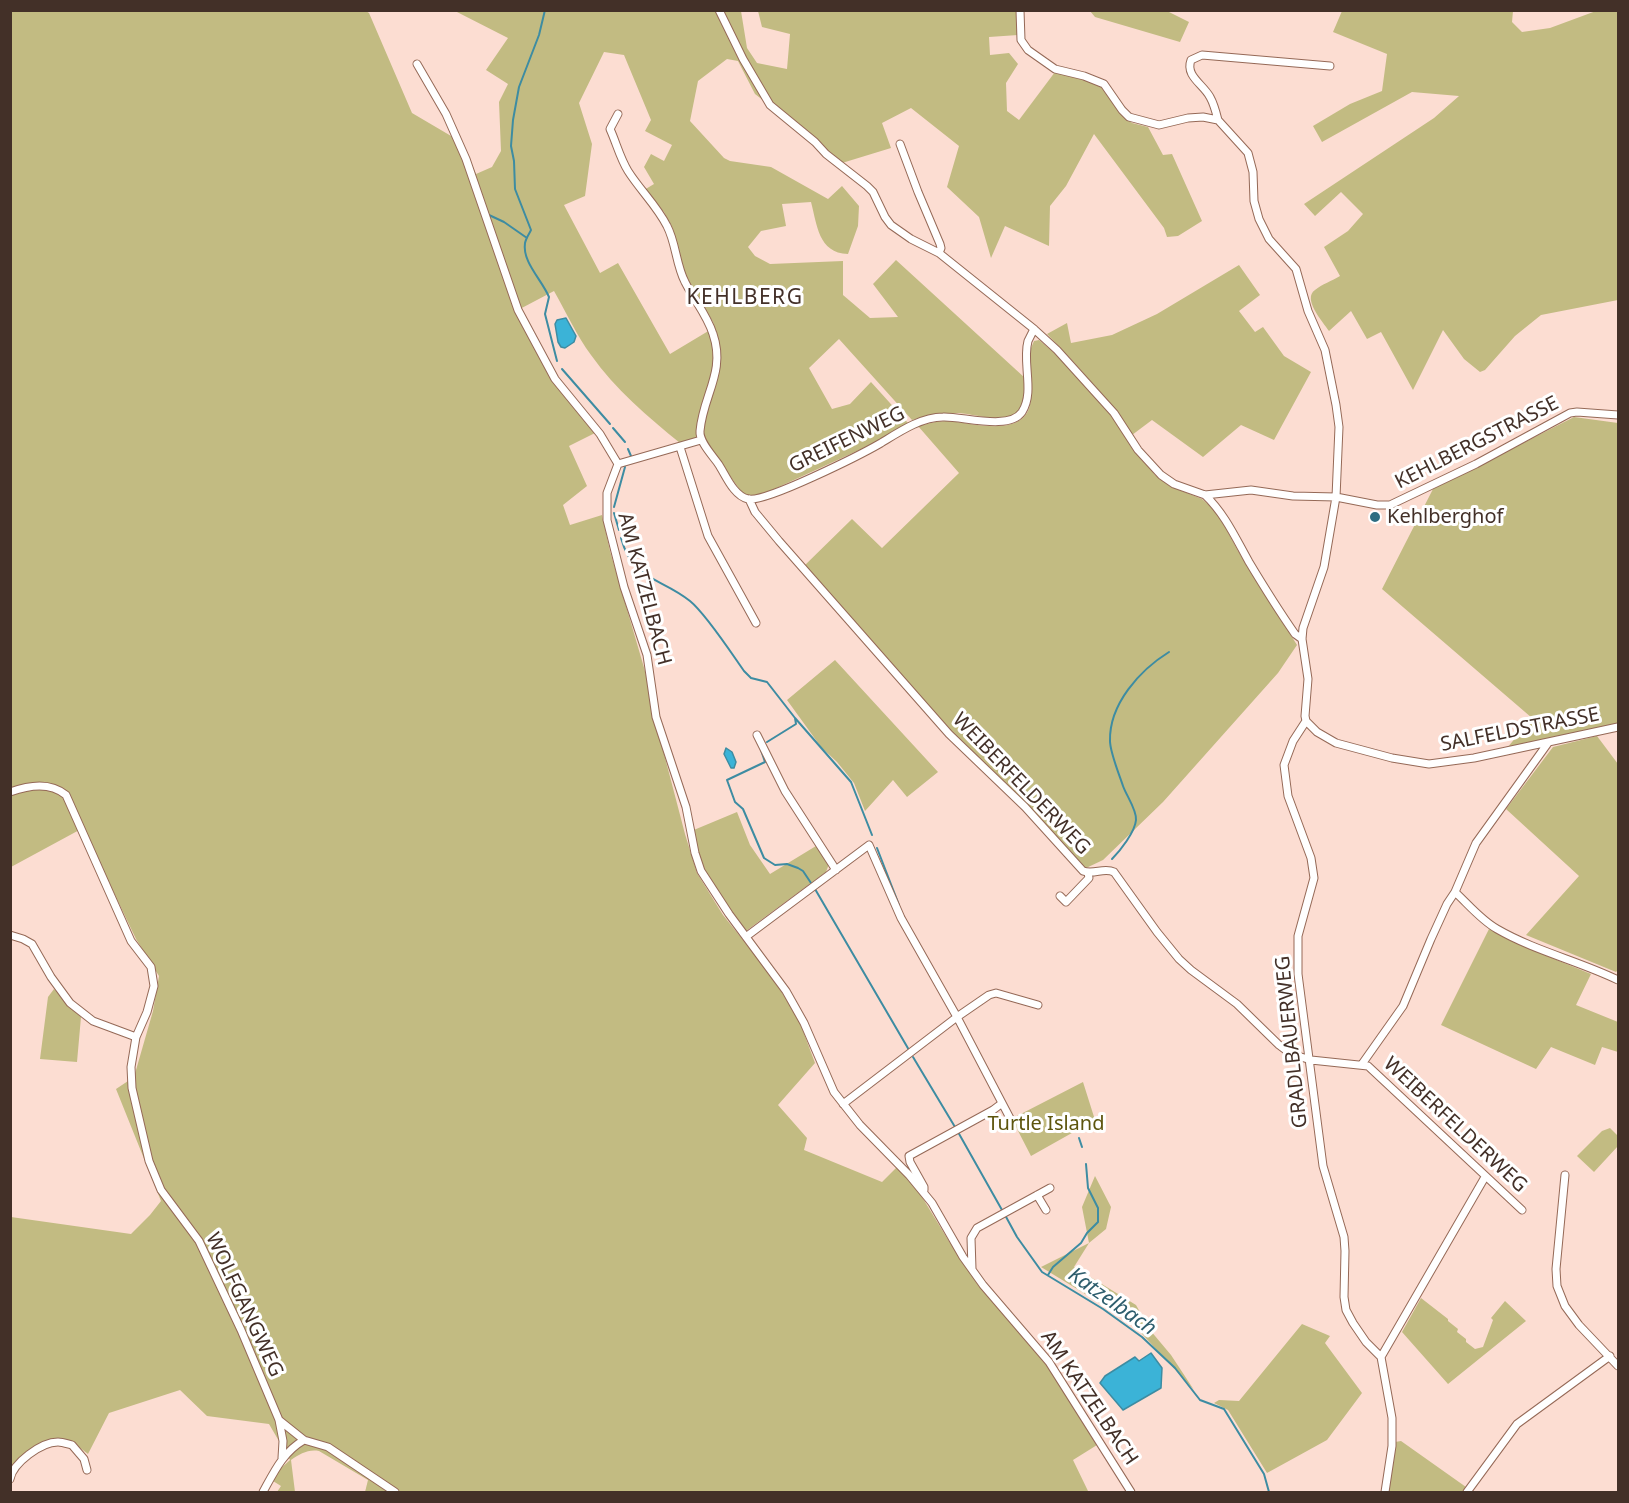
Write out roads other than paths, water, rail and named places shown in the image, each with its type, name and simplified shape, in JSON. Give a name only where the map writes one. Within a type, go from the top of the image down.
[{"type":"street","points":[[719,10],[743,59],[770,105],[867,186],[873,192],[885,218],[891,225],[911,239],[939,253],[1058,350],[1114,413],[1155,470],[1174,484],[1205,495],[1216,506],[1264,587],[1295,634],[1302,639]]},
{"type":"street","points":[[1020,10],[1021,40],[1028,50],[1054,69],[1084,76],[1104,84],[1122,110],[1130,117],[1159,125],[1188,118],[1203,117],[1218,120]]},
{"type":"street","points":[[1306,721],[1308,679],[1302,639],[1303,628],[1324,567],[1336,497],[1338,427],[1336,405],[1326,350],[1308,311],[1296,269],[1269,239],[1259,219],[1254,201],[1253,172],[1248,153],[1218,120],[1209,96],[1189,68],[1191,60],[1202,56],[1330,66]]},
{"type":"street","points":[[417,64],[446,114],[466,159],[518,310],[555,379],[600,434],[618,464],[701,440]]},
{"type":"street","points":[[618,114],[610,129],[626,169],[660,213],[669,230],[684,281],[703,312],[718,351],[717,368],[702,416],[699,435],[733,487],[740,495],[749,499]]},
{"type":"street","points":[[900,144],[940,244],[939,253]]},
{"type":"street","name":"GREIFENWEG","points":[[749,499],[764,498],[798,483],[913,425],[942,417],[999,422],[1016,418],[1026,404],[1028,342],[1034,329]]},
{"type":"street","name":"KEHLBERGSTRASSE","points":[[1205,495],[1251,490],[1293,496],[1344,497],[1377,505],[1390,505],[1476,464],[1570,413],[1618,415]]},
{"type":"street","points":[[680,447],[708,536],[756,623]]},
{"type":"street","name":"AM KATZELBACH","points":[[618,464],[607,493],[606,520],[624,587],[647,655],[656,717],[686,807],[700,871],[729,914],[776,975],[798,1011],[834,1092],[867,1133],[909,1174],[924,1193],[983,1285],[1049,1362],[1131,1492]]},
{"type":"street","name":"WEIBERFELDERWEG","points":[[749,499],[755,512],[778,541],[942,726],[1025,807],[1083,871],[1088,873],[1109,869],[1114,872],[1157,932],[1191,970],[1237,1004],[1285,1050],[1298,1057],[1311,1060],[1368,1065],[1522,1210]]},
{"type":"street","name":"SALFELDSTRASSE","points":[[1306,721],[1317,732],[1336,743],[1366,752],[1429,764],[1474,758],[1618,727]]},
{"type":"street","name":"GRADLBAUERWEG","points":[[1306,721],[1293,741],[1284,765],[1288,796],[1313,868],[1314,878],[1298,946],[1298,974],[1323,1166],[1344,1237],[1346,1310],[1366,1342],[1381,1357]]},
{"type":"street","points":[[757,735],[785,791],[836,870]]},
{"type":"street","points":[[1362,1064],[1403,1006],[1431,939],[1482,833],[1548,742]]},
{"type":"street","name":"WOLFGANGWEG","points":[[10,792],[40,786],[57,787],[66,795],[131,941],[151,967],[154,986],[147,1012],[136,1037],[131,1067],[132,1082],[149,1161],[170,1204],[199,1241],[222,1288],[279,1420]]},
{"type":"street","points":[[747,936],[869,845],[901,918],[993,1083],[1001,1104],[1012,1122]]},
{"type":"street","points":[[1060,896],[1066,902],[1089,879],[1088,873]]},
{"type":"street","points":[[1455,892],[1496,928],[1514,938],[1618,980]]},
{"type":"street","points":[[10,935],[32,944],[63,995],[78,1010],[93,1021],[136,1037]]},
{"type":"street","points":[[843,1104],[989,995],[996,993],[1038,1005]]},
{"type":"street","name":"AM KATZELBACH","points":[[924,1193],[924,1186],[909,1156],[1001,1104]]},
{"type":"street","points":[[1565,1174],[1556,1269],[1557,1286],[1569,1312],[1618,1366]]},
{"type":"street","points":[[1385,1492],[1393,1431],[1381,1357],[1485,1177]]},
{"type":"street","points":[[972,1269],[971,1238],[974,1232],[981,1225],[1050,1188]]},
{"type":"street","points":[[1037,1194],[1046,1210]]},
{"type":"street","points":[[1467,1492],[1517,1424],[1610,1356]]},
{"type":"street","points":[[279,1420],[304,1440],[328,1447],[395,1492]]},
{"type":"street","points":[[279,1420],[283,1441],[282,1458]]},
{"type":"street","points":[[263,1492],[282,1458],[292,1446],[304,1440]]},
{"type":"street","points":[[10,1479],[15,1469],[39,1446],[57,1442],[72,1445],[84,1460],[87,1470]]},
{"type":"water","points":[[566,318],[576,336],[574,342],[565,348],[561,347],[558,342],[555,324],[557,320]]},
{"type":"water","points":[[726,748],[732,752],[736,762],[734,768],[731,768],[724,754]]},
{"type":"water","points":[[1151,1353],[1162,1368],[1161,1388],[1123,1410],[1100,1383],[1105,1376],[1135,1357],[1139,1361]]},
{"type":"waterway","name":"Katzelbach","points":[[545,10],[539,35],[519,87],[511,146],[515,189],[531,230],[525,241],[526,257],[549,297],[545,314],[557,361]]},
{"type":"waterway","points":[[489,215],[527,238]]},
{"type":"waterway","name":"Katzelbach","points":[[562,369],[610,424]]},
{"type":"waterway","name":"Katzelbach","points":[[613,428],[625,442]]},
{"type":"waterway","name":"Katzelbach","points":[[628,449],[631,456]]},
{"type":"waterway","name":"Katzelbach","points":[[614,507],[625,467]]},
{"type":"waterway","name":"Katzelbach","points":[[614,513],[619,530]]},
{"type":"waterway","name":"Katzelbach","points":[[621,538],[626,552],[640,571],[690,601],[704,615],[744,671],[751,678],[767,682],[795,718],[796,724],[767,742]]},
{"type":"waterway","points":[[1112,859],[1130,836],[1136,820],[1110,746],[1111,727],[1128,689],[1147,668],[1169,652]]},
{"type":"waterway","name":"Katzelbach","points":[[795,718],[851,782],[872,835]]},
{"type":"waterway","name":"Katzelbach","points":[[761,750],[765,762],[727,780],[735,802],[743,809],[764,858],[775,865],[787,864],[798,868],[803,871],[811,883]]},
{"type":"waterway","name":"Katzelbach","points":[[877,848],[899,905]]},
{"type":"waterway","name":"Katzelbach","points":[[815,889],[909,1050]]},
{"type":"waterway","name":"Katzelbach","points":[[913,1057],[955,1127]]},
{"type":"waterway","name":"Katzelbach","points":[[958,1132],[1002,1210]]},
{"type":"waterway","points":[[1079,1138],[1082,1147]]},
{"type":"waterway","points":[[1048,1275],[1053,1267],[1081,1243],[1098,1222],[1098,1208],[1088,1188],[1086,1164]]},
{"type":"waterway","name":"Katzelbach","points":[[1005,1215],[1017,1237],[1042,1272],[1103,1309],[1142,1337],[1175,1368],[1200,1400],[1224,1409],[1264,1474],[1269,1492]]},
{"type":"place","name":"Kehlberghof","points":[[1375,517]]},
{"type":"district","name":"KEHLBERG","points":[[745,298]]},
{"type":"park label","name":"Turtle Island","points":[[1046,1124]]}]
